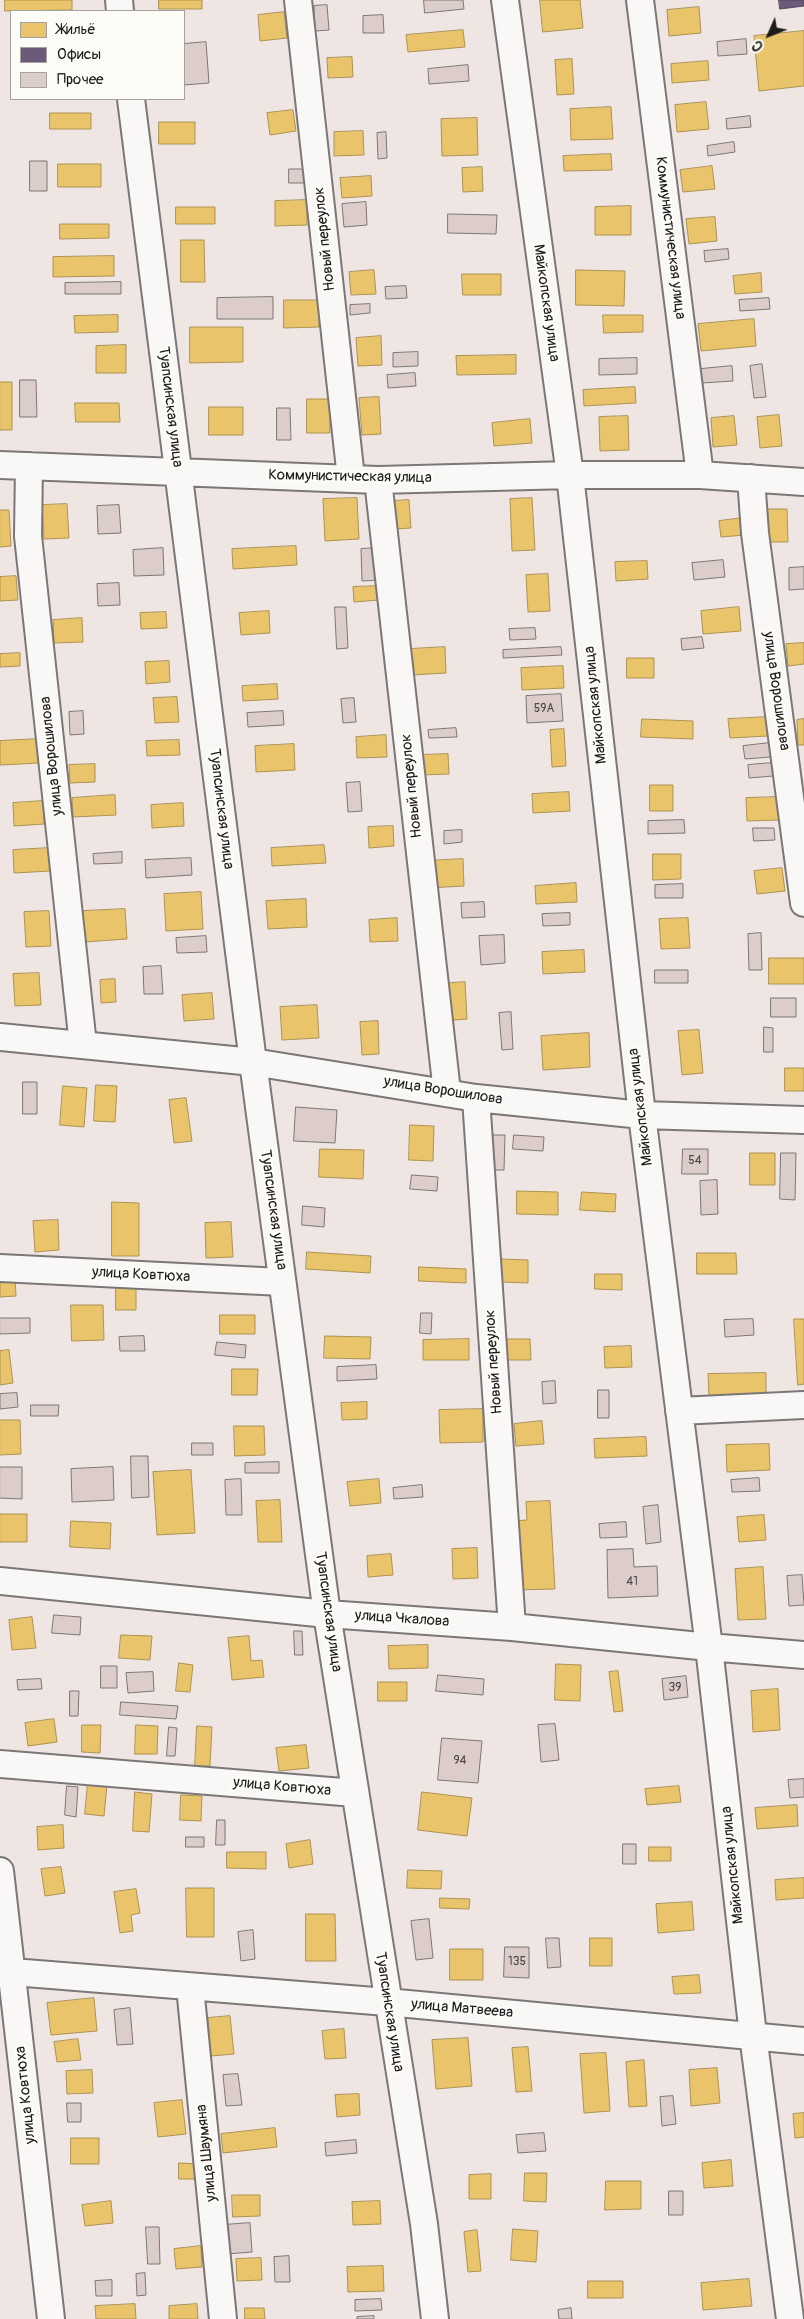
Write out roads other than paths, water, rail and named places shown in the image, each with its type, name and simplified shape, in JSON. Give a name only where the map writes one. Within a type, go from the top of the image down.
[{"type":"street","name":"Новый переулок","points":[[298,0],[351,478]]},
{"type":"street","name":"Майкопская улица","points":[[505,0],[570,475],[642,1115],[708,1648],[753,2035],[790,2319]]},
{"type":"street","name":"Коммунистическая улица","points":[[640,0],[700,476]]},
{"type":"street","name":"Туапсинская улица","points":[[131,100],[282,1282],[328,1614],[387,2002],[424,2224],[435,2319]]},
{"type":"street","name":"Коммунистическая улица","points":[[0,465],[378,480],[570,475],[700,476],[804,482]]},
{"type":"street","name":"улица Ворошилова","points":[[30,466],[28,536],[83,1045]]},
{"type":"street","name":"улица Ворошилова","points":[[751,478],[755,534],[804,903]]},
{"type":"street","name":"Новый переулок","points":[[378,480],[447,1092]]},
{"type":"street","name":"улица Ворошилова","points":[[0,1037],[253,1062],[476,1098],[642,1115],[804,1120]]},
{"type":"street","name":"Новый переулок","points":[[476,1098],[512,1627]]},
{"type":"street","name":"улица Ковтюха","points":[[0,1268],[282,1282]]},
{"type":"street","points":[[679,1411],[804,1405]]},
{"type":"street","name":"улица Чкалова","points":[[0,1581],[328,1614],[512,1627],[708,1648],[804,1655]]},
{"type":"street","name":"улица Ковтюха","points":[[0,1764],[355,1793]]},
{"type":"street","name":"улица Ковтюха","points":[[0,1870],[6,1972],[51,2319]]},
{"type":"street","name":"улица Матвеева","points":[[6,1972],[387,2002],[804,2041]]},
{"type":"street","name":"улица Шаумяна","points":[[190,1987],[223,2319]]}]
